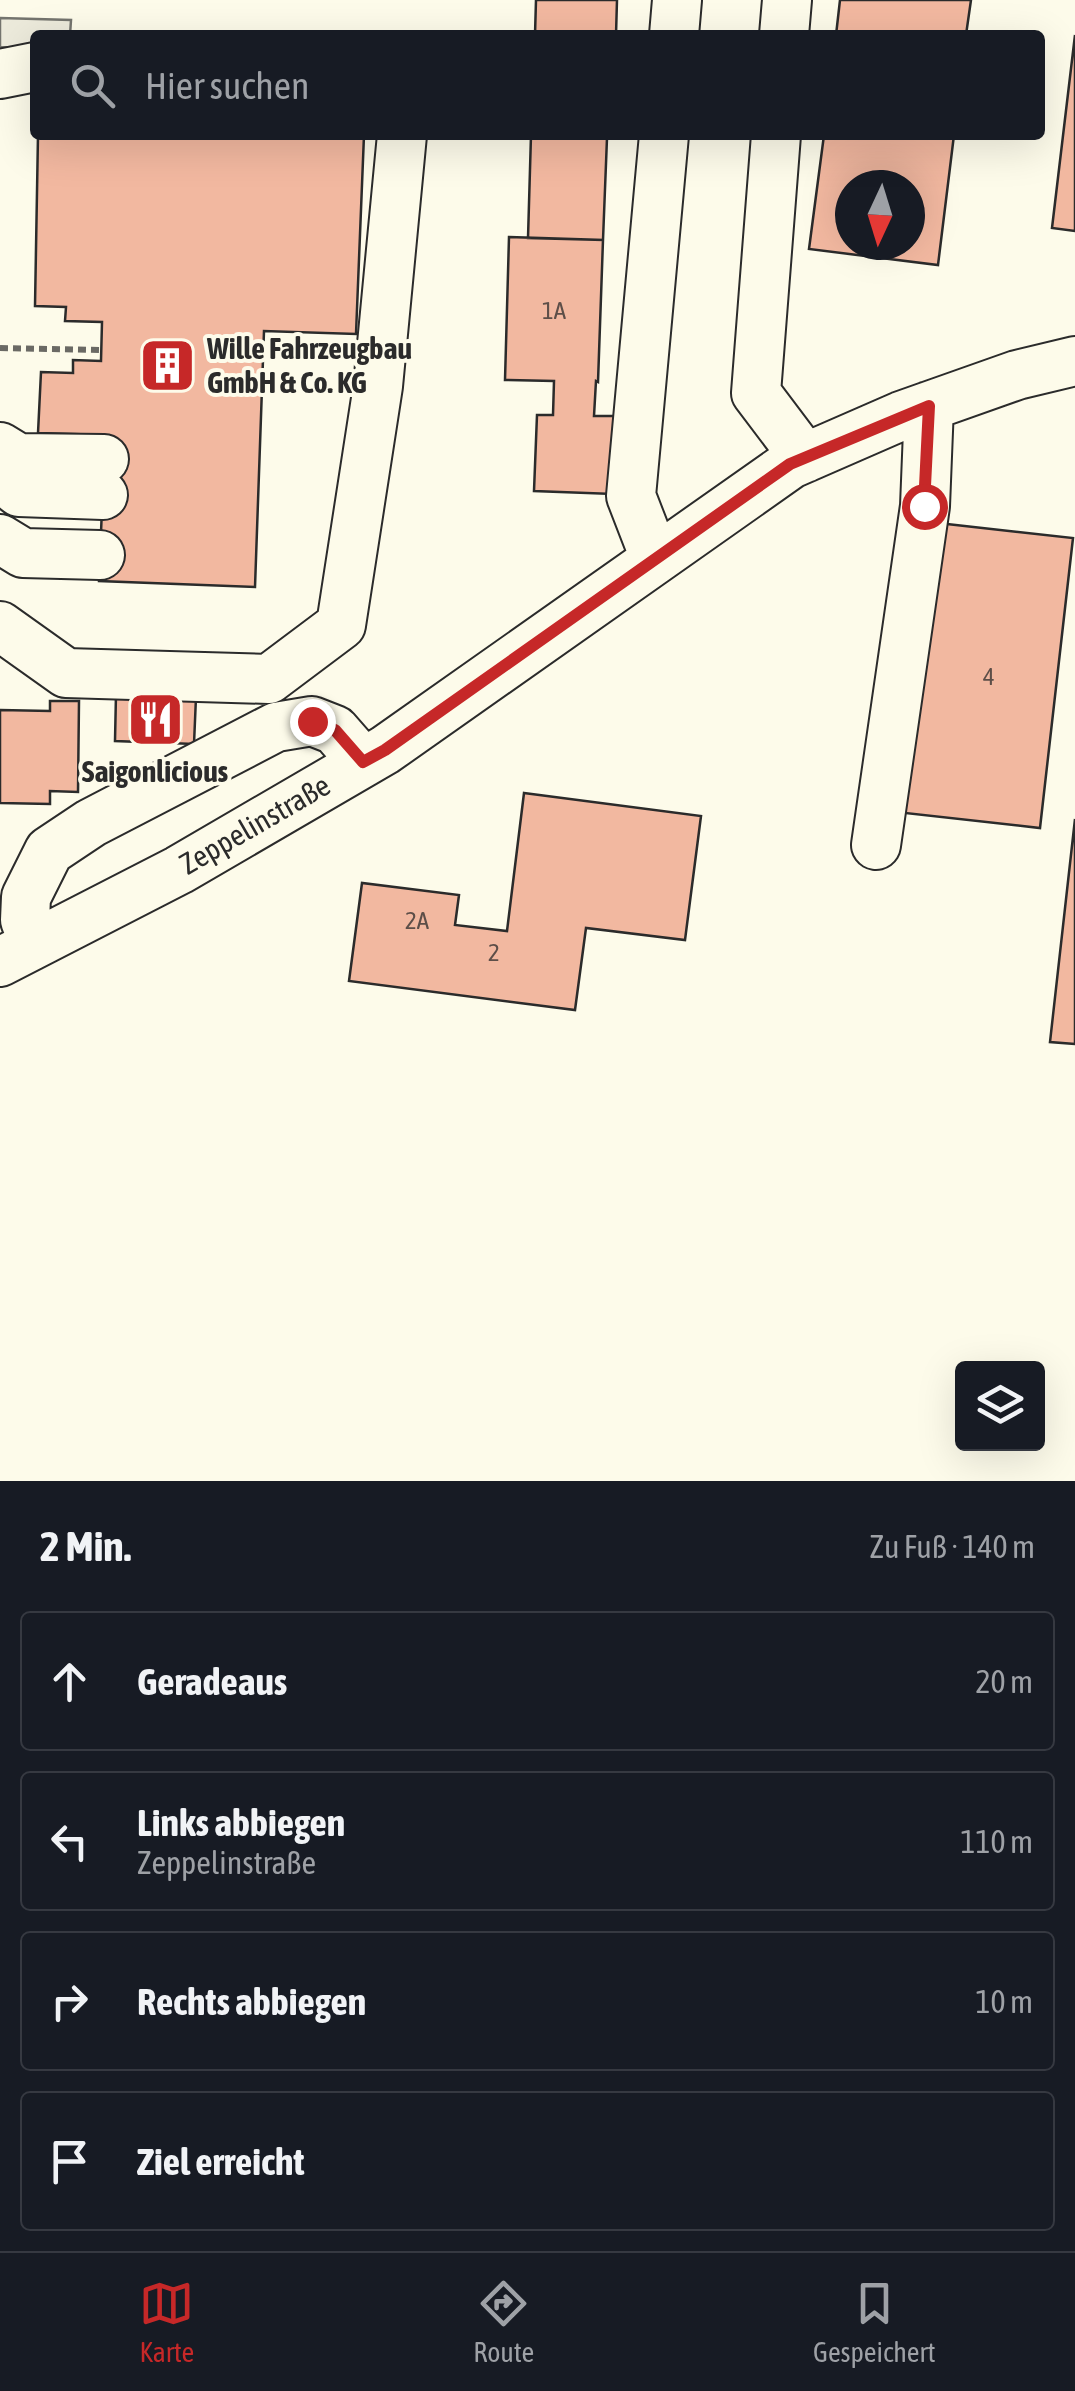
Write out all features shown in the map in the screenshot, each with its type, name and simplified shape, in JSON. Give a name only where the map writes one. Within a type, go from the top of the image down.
[{"type":"street","points":[[674,30],[677,0]]},
{"type":"street","points":[[784,30],[787,0]]},
{"type":"street","points":[[0,74],[30,68]]},
{"type":"street","points":[[0,626],[66,673],[269,679],[341,625],[378,386],[402,140]]},
{"type":"street","points":[[655,558],[631,496],[664,140]]},
{"type":"street","points":[[776,140],[756,392],[805,458]]},
{"type":"street","name":"Zeppelinstraße","points":[[17,953],[178,870],[385,750],[790,464],[929,406],[1075,361]]},
{"type":"street","points":[[876,846],[924,506],[929,406]]},
{"type":"street","points":[[0,447],[102,509]]},
{"type":"street","points":[[0,477],[19,492],[102,509]]},
{"type":"street","points":[[0,512],[21,524],[102,509]]},
{"type":"street","points":[[0,540],[23,553],[102,509]]},
{"type":"street","points":[[17,953],[26,897],[49,851],[91,823],[276,727],[312,721],[335,730],[363,762]]},
{"type":"path","points":[[0,348],[101,350]]},
{"type":"shaded area","points":[[0,18],[71,20],[70,30],[30,30],[30,48],[0,47]]},
{"type":"building","points":[[536,0],[617,0],[616,30],[535,30]]},
{"type":"building","points":[[840,0],[971,0],[967,30],[837,30]]},
{"type":"building","points":[[1075,35],[1075,231],[1052,228]]},
{"type":"building","name":"Wille Fahrzeugbau GmbH & Co. KG","points":[[38,140],[364,140],[356,334],[264,331],[255,587],[99,581],[105,435],[38,433],[41,372],[73,373],[73,360],[101,361],[102,322],[65,321],[66,307],[35,306]]},
{"type":"building","points":[[531,140],[607,140],[603,240],[528,238]]},
{"type":"building","points":[[823,140],[953,140],[938,265],[898,260],[925,260],[925,170],[835,170],[835,252],[809,249]]},
{"type":"building","points":[[509,237],[603,240],[594,416],[616,416],[613,494],[534,491],[537,415],[553,415],[554,381],[505,380]]},
{"type":"building","points":[[938,523],[1073,538],[1040,828],[905,813]]},
{"type":"building","name":"Saigonlicious","points":[[116,694],[196,697],[194,744],[115,741]]},
{"type":"building","points":[[50,701],[79,701],[78,792],[50,791],[50,804],[0,803],[0,710],[50,711]]},
{"type":"building","points":[[524,793],[701,816],[685,940],[586,928],[575,1010],[349,981],[362,883],[459,895],[455,925],[507,931]]},
{"type":"building","points":[[1075,819],[1075,1044],[1050,1042]]},
{"type":"place","name":"Wille Fahrzeugbau GmbH & Co. KG","points":[[168,366]]},
{"type":"place","name":"Saigonlicious","points":[[155,719]]},
{"type":"route","points":[[312,721],[335,730],[363,762],[790,464],[929,406],[924,506]]}]
